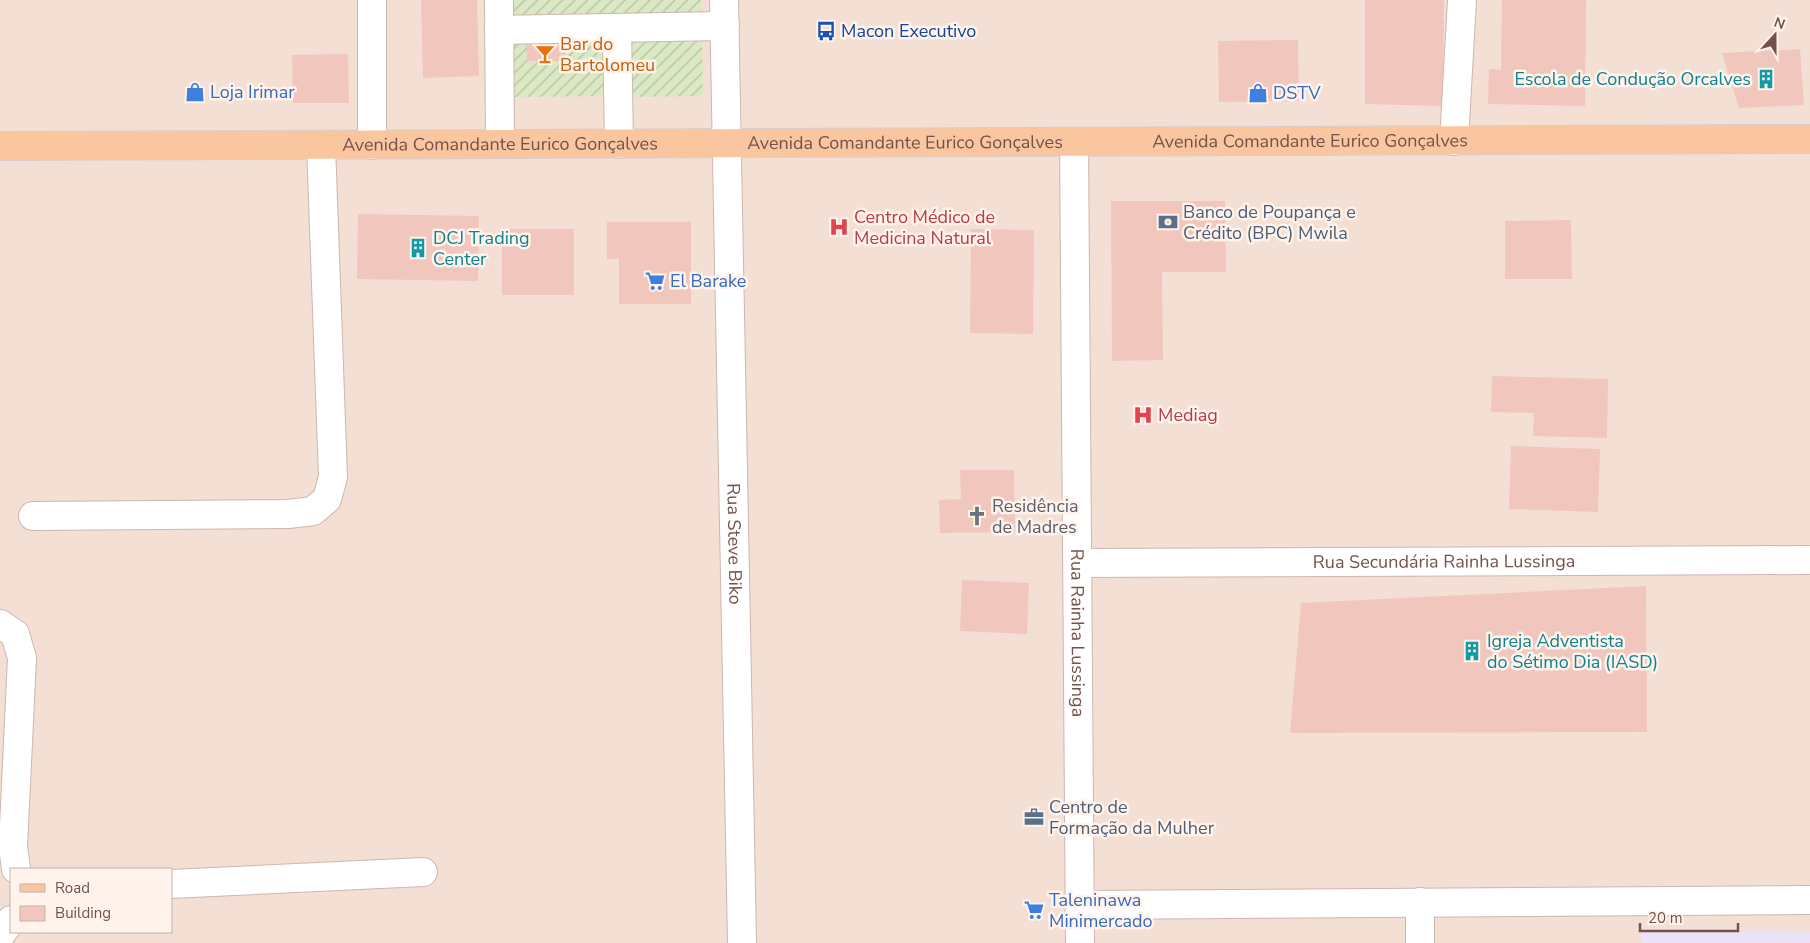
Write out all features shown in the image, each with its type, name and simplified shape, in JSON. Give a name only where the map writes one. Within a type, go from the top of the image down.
[{"type":"main road","name":"Avenida Comandante Eurico Gonçalves","points":[[0,146],[1810,139]]},
{"type":"street","points":[[372,0],[372,145]]},
{"type":"street","points":[[499,0],[500,144]]},
{"type":"street","points":[[1454,141],[1462,0]]},
{"type":"street","points":[[499,30],[618,28],[725,13]]},
{"type":"street","name":"Rua Steve Biko","points":[[725,13],[742,943]]},
{"type":"street","points":[[618,28],[619,144]]},
{"type":"street","name":"Rua Rainha Lussinga","points":[[1074,142],[1080,943]]},
{"type":"street","points":[[33,516],[288,514],[313,512],[326,499],[333,477],[321,145]]},
{"type":"street","name":"Rua Secundária Rainha Lussinga","points":[[1078,563],[1810,560]]},
{"type":"street","points":[[0,624],[15,634],[22,658],[13,847],[16,868]]},
{"type":"street","points":[[172,884],[423,872]]},
{"type":"street","points":[[1080,904],[1810,900]]},
{"type":"street","points":[[1420,902],[1420,943]]},
{"type":"street","points":[[0,936],[10,921]]},
{"type":"shaded area","points":[[0,0],[1810,0],[1810,943],[0,943]]},
{"type":"shaded area","points":[[1642,930],[1810,931],[1810,943],[1642,943]]},
{"type":"green space","points":[[512,0],[701,0],[702,19],[512,21]]},
{"type":"green space","points":[[702,38],[703,96],[629,97],[629,39]]},
{"type":"green space","points":[[511,40],[607,40],[607,96],[512,97]]},
{"type":"building","points":[[421,0],[477,0],[479,76],[423,78]]},
{"type":"building","points":[[1365,0],[1444,0],[1443,106],[1365,104]]},
{"type":"building","points":[[1502,0],[1586,0],[1585,106],[1488,104],[1489,69],[1501,70]]},
{"type":"building","points":[[565,39],[566,61],[527,61],[526,40]]},
{"type":"building","points":[[1298,40],[1299,101],[1219,102],[1218,41]]},
{"type":"building","name":"Escola de Condução Orcalves","points":[[1800,49],[1804,105],[1739,108],[1722,53]]},
{"type":"building","points":[[348,54],[349,103],[293,103],[292,55]]},
{"type":"building","points":[[1111,201],[1225,201],[1226,272],[1162,272],[1163,360],[1112,361]]},
{"type":"building","name":"DCJ Trading Center","points":[[358,214],[479,216],[478,281],[357,279]]},
{"type":"building","points":[[1571,220],[1572,279],[1505,279],[1505,221]]},
{"type":"building","name":"El Barake","points":[[607,222],[691,222],[691,304],[619,304],[619,259],[607,259]]},
{"type":"building","points":[[502,229],[574,229],[574,295],[502,295]]},
{"type":"building","points":[[971,229],[1034,230],[1033,334],[970,333]]},
{"type":"building","points":[[1492,376],[1608,379],[1607,438],[1533,436],[1534,413],[1491,412]]},
{"type":"building","points":[[1511,446],[1600,449],[1598,512],[1509,509]]},
{"type":"building","name":"Residência de Madres","points":[[960,470],[1014,470],[1015,532],[940,533],[939,500],[961,499]]},
{"type":"building","points":[[962,580],[1029,583],[1027,634],[960,631]]},
{"type":"building","name":"Igreja Adventista do Sétimo Dia (IASD)","points":[[1646,586],[1647,732],[1290,733],[1301,603]]},
{"type":"place","name":"Macon Executivo","points":[[826,31]]},
{"type":"place","name":"Bar do Bartolomeu","points":[[545,54]]},
{"type":"place","name":"Escola de Condução Orcalves","points":[[1766,79]]},
{"type":"place","name":"Loja Irimar","points":[[195,92]]},
{"type":"place","name":"DSTV","points":[[1258,93]]},
{"type":"place","name":"Banco de Poupança e Crédito (BPC) Mwila","points":[[1168,222]]},
{"type":"place","name":"Centro Médico de Medicina Natural","points":[[839,227]]},
{"type":"place","name":"DCJ Trading Center","points":[[418,248]]},
{"type":"place","name":"El Barake","points":[[655,281]]},
{"type":"place","name":"Mediag","points":[[1143,415]]},
{"type":"place","name":"Residência de Madres","points":[[977,516]]},
{"type":"place","name":"Igreja Adventista do Sétimo Dia (IASD)","points":[[1472,651]]},
{"type":"place","name":"Centro de Formação da Mulher","points":[[1034,817]]},
{"type":"place","name":"Taleninawa Minimercado","points":[[1034,910]]}]
